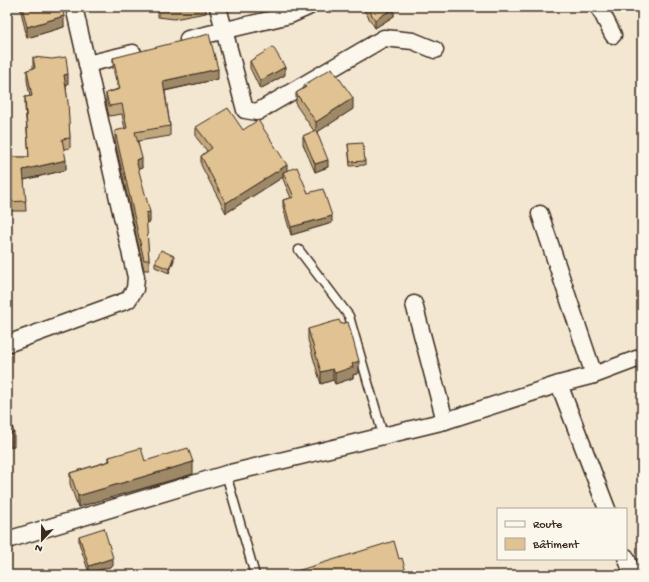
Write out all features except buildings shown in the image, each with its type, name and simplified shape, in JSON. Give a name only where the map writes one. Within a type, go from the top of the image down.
[{"type":"street","points":[[7,344],[128,300],[135,289],[136,277],[74,7]]},
{"type":"street","points":[[218,7],[223,31],[245,110],[251,112],[257,112],[384,38],[413,41],[435,50]]},
{"type":"street","points":[[170,44],[290,15],[308,7]]},
{"type":"street","points":[[600,7],[613,34]]},
{"type":"street","points":[[87,64],[148,49]]},
{"type":"street","points":[[540,214],[594,375]]},
{"type":"street","points":[[414,304],[445,421]]},
{"type":"street","points":[[7,540],[226,474],[445,421],[559,384],[594,375],[642,357]]},
{"type":"street","points":[[559,384],[607,508]]},
{"type":"lane","points":[[299,250],[349,316],[383,435]]},
{"type":"lane","points":[[226,474],[255,575]]}]
